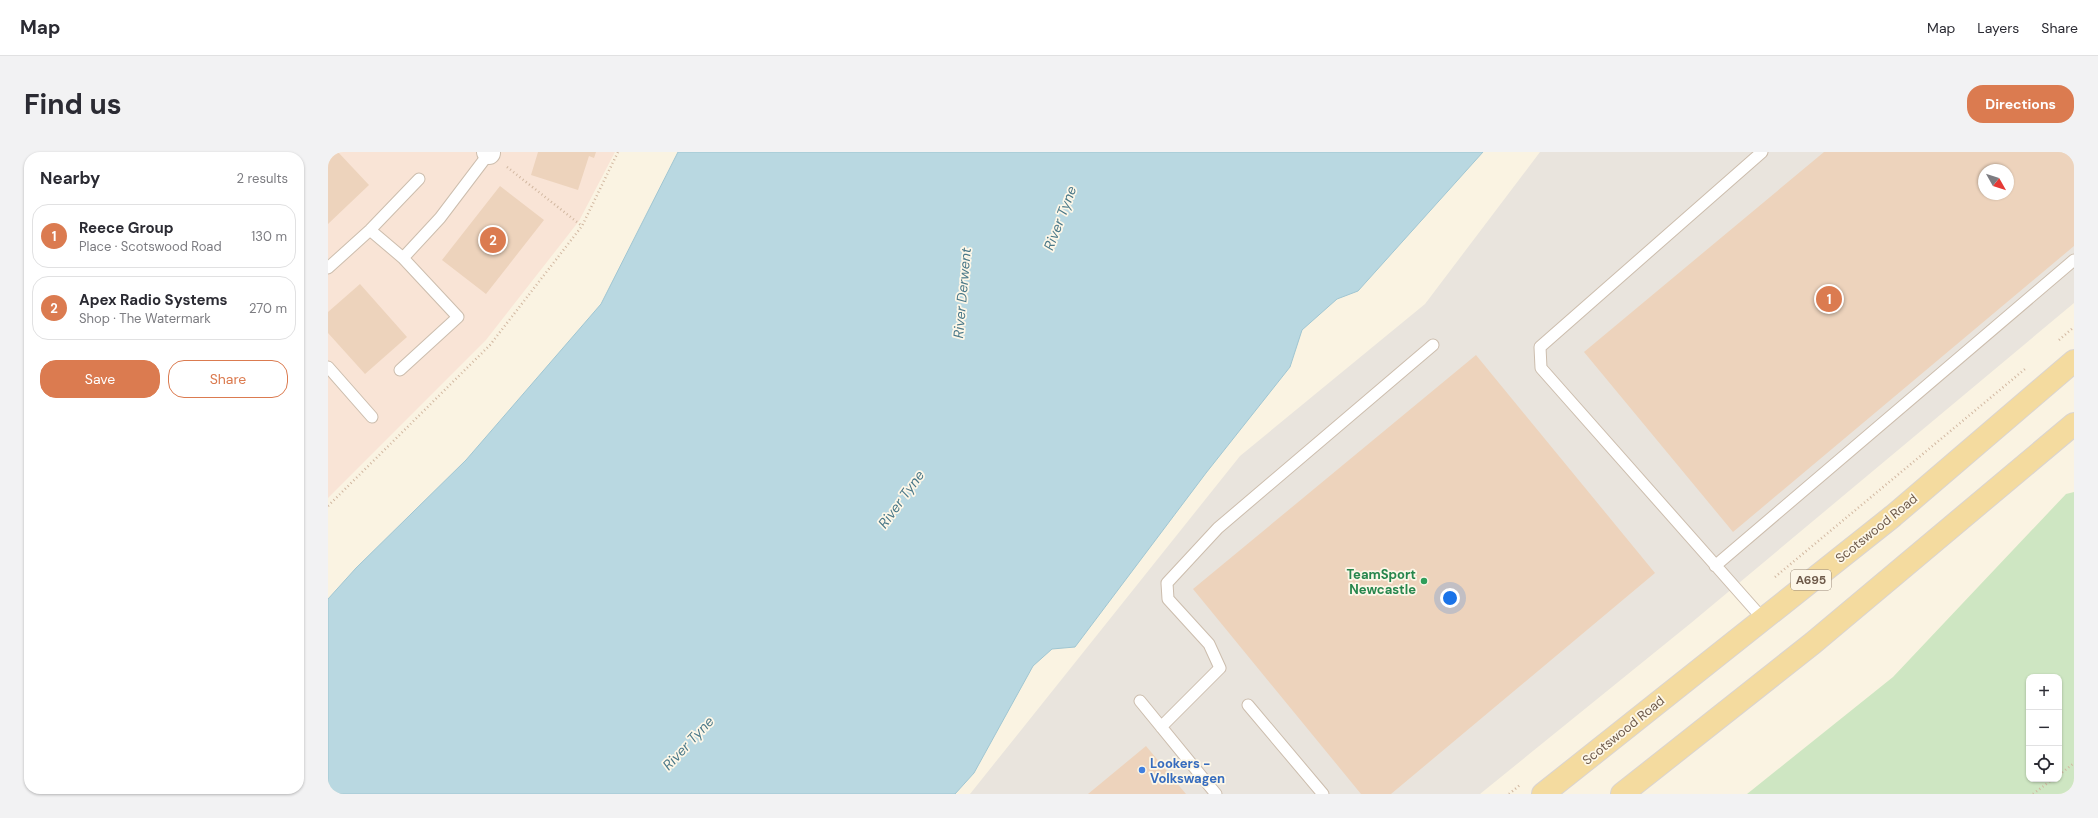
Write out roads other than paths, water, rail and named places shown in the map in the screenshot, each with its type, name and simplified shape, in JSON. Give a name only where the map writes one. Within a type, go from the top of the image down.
[{"type":"main road","name":"Scotswood Road","points":[[1543,794],[1892,516],[2074,361]]},
{"type":"main road","points":[[1622,794],[1819,638],[2074,424]]},
{"type":"lane","points":[[403,258],[440,218],[489,152]]},
{"type":"lane","points":[[1762,152],[1540,347],[1541,368],[1762,619]]},
{"type":"lane","points":[[328,268],[370,230],[419,178]]},
{"type":"lane","points":[[370,230],[403,258],[458,317],[400,370]]},
{"type":"lane","points":[[1715,566],[2074,260]]},
{"type":"lane","points":[[1161,727],[1220,668],[1209,644],[1168,600],[1167,583],[1218,528],[1433,345]]},
{"type":"lane","points":[[328,367],[372,417]]},
{"type":"lane","points":[[1140,701],[1216,794]]},
{"type":"lane","points":[[1248,705],[1323,794]]},
{"type":"water","points":[[678,152],[1483,152],[1358,291],[1337,299],[1302,330],[1290,367],[1206,473],[1075,647],[1052,649],[1033,666],[974,773],[955,794],[328,794],[328,599],[356,568],[466,460],[601,304]]},
{"type":"place","name":"Apex Radio Systems","points":[[493,240]]},
{"type":"place","name":"Reece Group","points":[[1829,299]]},
{"type":"place","name":"TeamSport Newcastle","points":[[1424,581]]},
{"type":"place","name":"Lookers - Volkswagen","points":[[1142,770]]},
{"type":"water label","name":"River Tyne","points":[[1060,218]]},
{"type":"water label","name":"River Derwent","points":[[962,293]]},
{"type":"water label","name":"River Tyne","points":[[901,499]]},
{"type":"water label","name":"River Tyne","points":[[688,743]]}]
